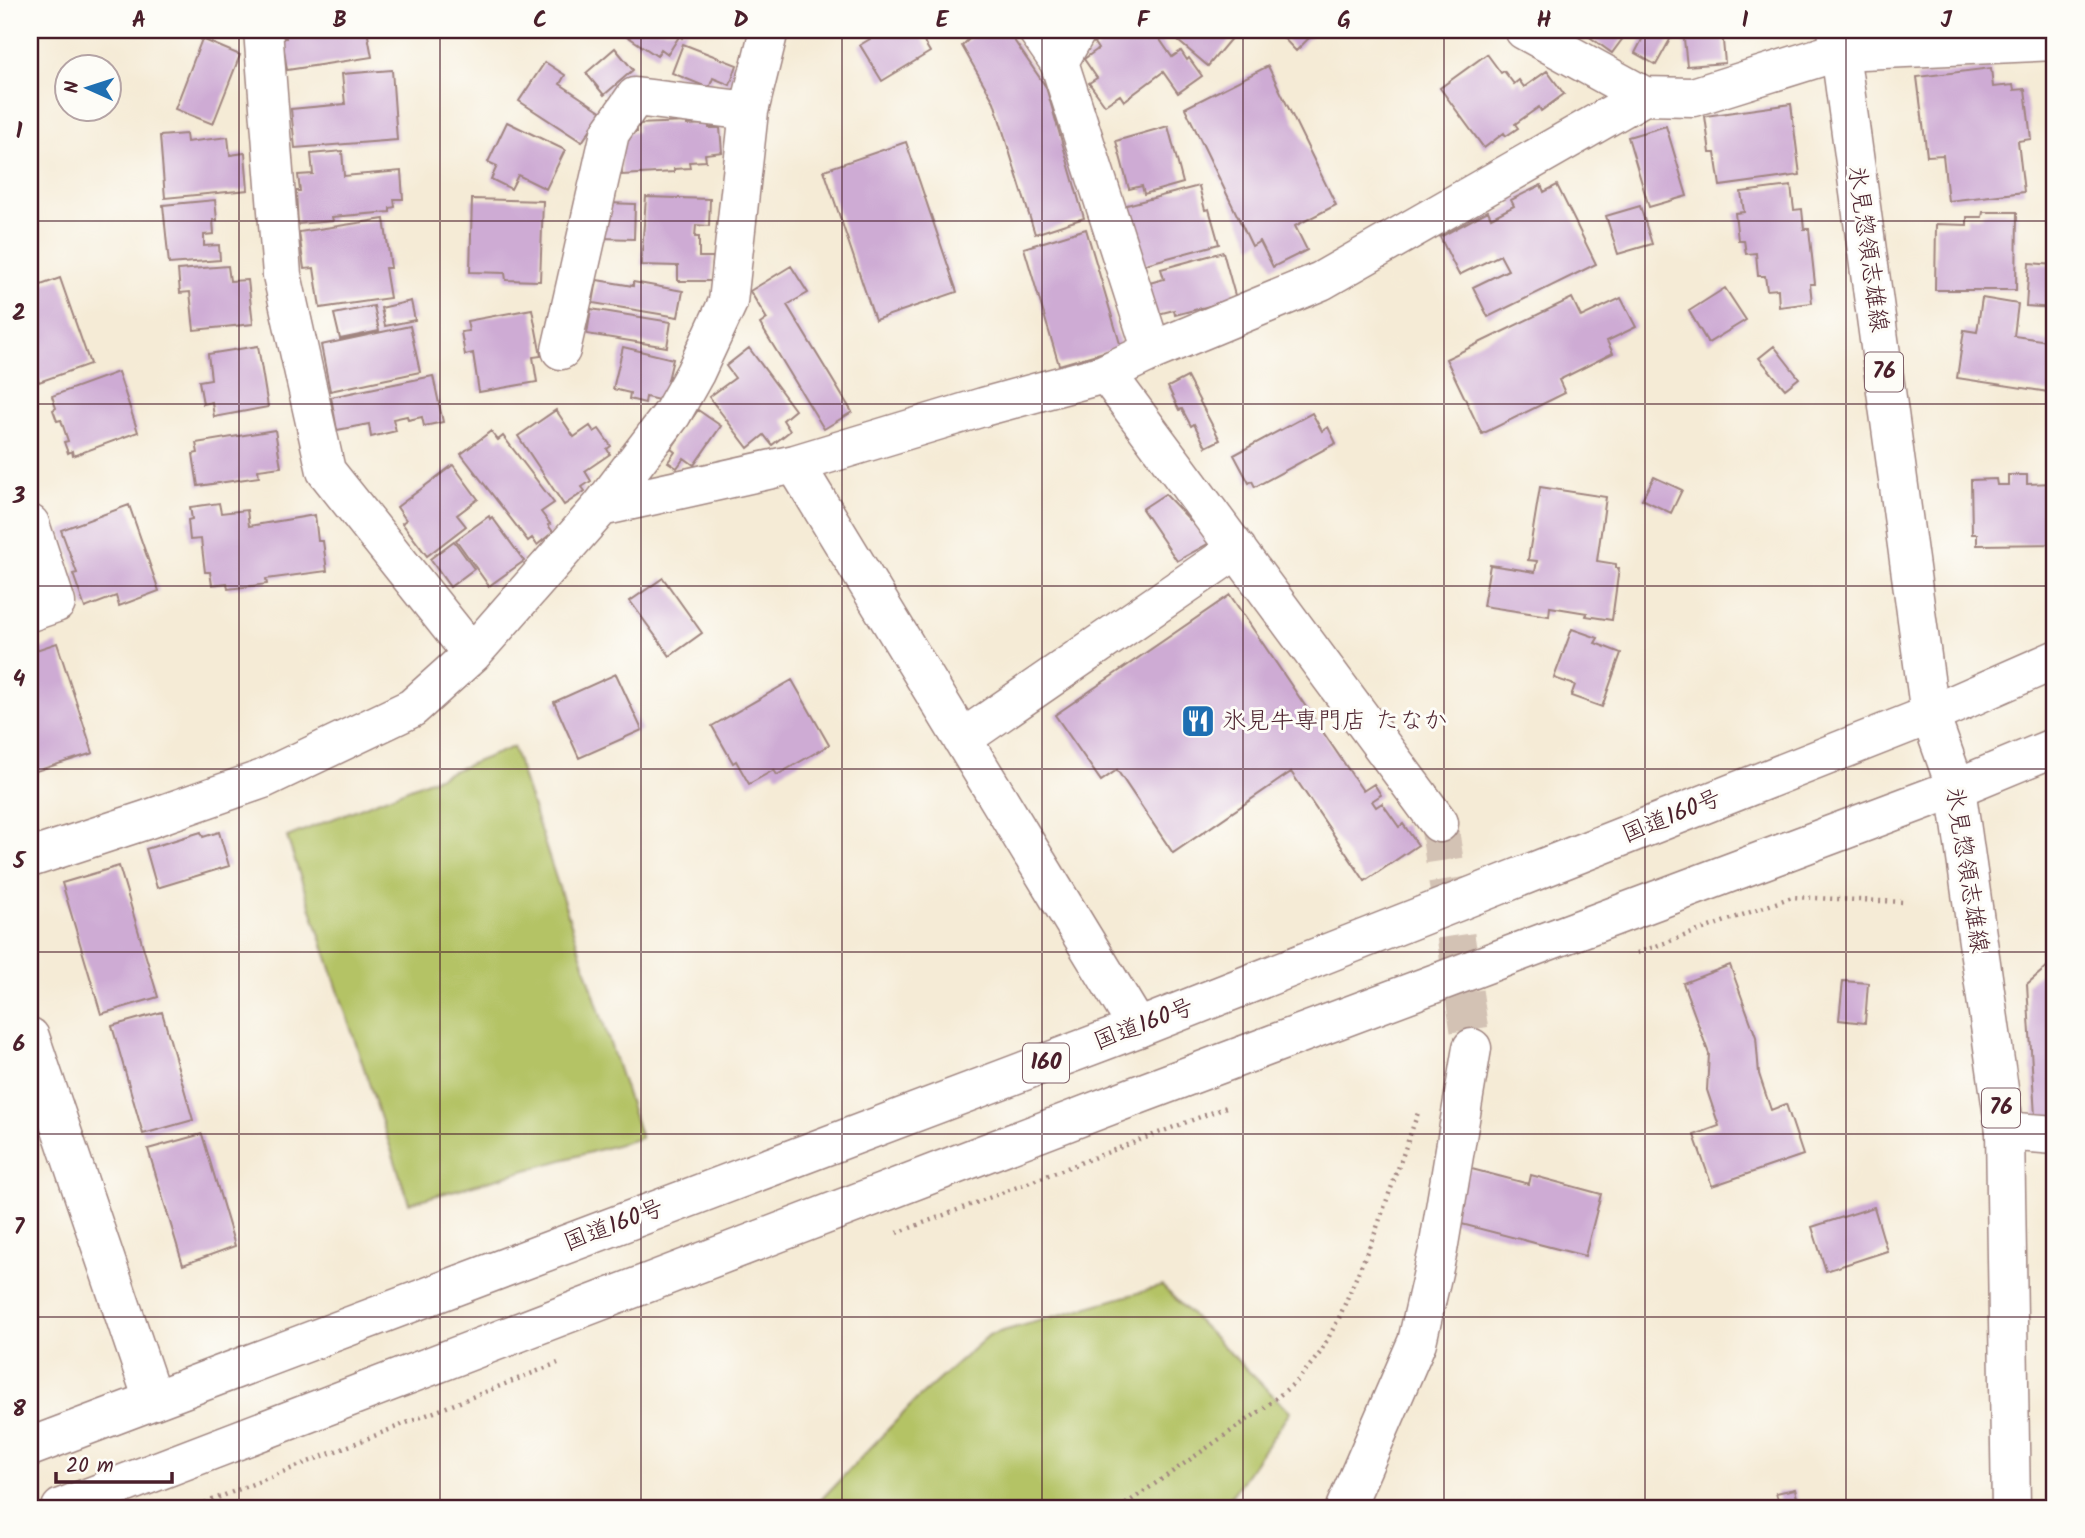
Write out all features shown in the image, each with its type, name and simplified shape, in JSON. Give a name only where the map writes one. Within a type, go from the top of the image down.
[{"type":"main road","points":[[263,30],[282,275],[326,471],[472,654]]},
{"type":"main road","points":[[30,858],[263,779],[412,708],[472,654],[601,507],[672,414],[695,373],[728,302],[749,111],[769,30]]},
{"type":"main road","points":[[1037,30],[1068,46],[1152,351]]},
{"type":"main road","points":[[1524,30],[1644,96],[1693,97],[1839,40],[2055,41]]},
{"type":"main road","name":"氷見惣領志雄線","points":[[1839,40],[1930,715],[1956,788],[2005,1131],[2011,1508]]},
{"type":"main road","points":[[601,507],[795,464],[1106,373],[1152,351],[1321,281],[1644,96]]},
{"type":"main road","points":[[561,350],[610,133],[635,97],[749,111]]},
{"type":"main road","points":[[1106,373],[1439,823]]},
{"type":"main road","points":[[795,464],[1138,1028]]},
{"type":"main road","points":[[30,524],[56,603],[30,612]]},
{"type":"main road","points":[[962,740],[1237,549]]},
{"type":"main road","name":"国道160号","points":[[30,1447],[1138,1028],[1930,715],[2055,660]]},
{"type":"main road","name":"160","points":[[61,1508],[1127,1099],[1956,788],[2055,747]]},
{"type":"main road","points":[[30,1037],[153,1400]]},
{"type":"main road","points":[[1345,1508],[1417,1342],[1438,1250],[1472,1048]]},
{"type":"main road","points":[[2005,1131],[2055,1135]]},
{"type":"path","points":[[1635,954],[1792,897],[1904,902]]},
{"type":"path","points":[[1121,1508],[1263,1409],[1298,1380],[1320,1353],[1339,1318],[1375,1233],[1423,1099]]},
{"type":"path","points":[[895,1234],[1235,1104]]},
{"type":"path","points":[[192,1508],[561,1362]]},
{"type":"green space","points":[[513,747],[641,1138],[409,1203],[287,837]]},
{"type":"green space","points":[[1162,1286],[1290,1412],[1223,1508],[813,1508],[916,1400],[989,1335]]},
{"type":"building","points":[[285,30],[367,30],[372,57],[287,70],[282,38],[286,38]]},
{"type":"building","points":[[618,30],[687,30],[682,38],[680,35],[668,54],[661,49],[657,56]]},
{"type":"building","points":[[885,30],[917,30],[930,52],[882,81],[860,45]]},
{"type":"building","points":[[978,30],[1007,30],[1046,87],[1084,218],[1035,234],[994,102],[962,46]]},
{"type":"building","points":[[1144,30],[1150,38],[1156,34],[1172,57],[1181,51],[1202,76],[1178,93],[1163,72],[1124,101],[1120,95],[1105,105],[1089,83],[1097,78],[1084,59],[1098,49],[1087,32]]},
{"type":"building","points":[[1165,30],[1238,30],[1208,66]]},
{"type":"building","points":[[1276,30],[1317,30],[1296,51]]},
{"type":"building","points":[[1580,30],[1629,30],[1612,53]]},
{"type":"building","points":[[1647,30],[1661,30],[1672,36],[1656,65],[1635,53]]},
{"type":"building","points":[[1683,30],[1722,30],[1725,63],[1687,66]]},
{"type":"building","points":[[202,39],[240,55],[213,124],[175,109]]},
{"type":"building","points":[[683,44],[737,65],[730,85],[713,78],[709,88],[672,73]]},
{"type":"building","points":[[615,48],[633,70],[604,95],[586,73]]},
{"type":"building","points":[[1487,54],[1501,73],[1504,71],[1514,84],[1519,80],[1524,87],[1547,71],[1564,94],[1541,111],[1539,107],[1515,124],[1518,128],[1506,136],[1504,133],[1484,148],[1440,88]]},
{"type":"building","points":[[545,62],[565,75],[560,84],[602,112],[582,142],[519,101]]},
{"type":"building","points":[[1268,66],[1336,205],[1295,226],[1307,250],[1273,267],[1260,241],[1252,246],[1185,108]]},
{"type":"building","points":[[1991,68],[1993,87],[2013,85],[2014,90],[2025,89],[2031,139],[2018,141],[2024,192],[1948,201],[1943,155],[1927,156],[1917,77]]},
{"type":"building","points":[[392,70],[397,140],[295,148],[291,109],[345,104],[342,74]]},
{"type":"building","points":[[1791,104],[1800,175],[1720,186],[1715,153],[1710,153],[1705,116]]},
{"type":"building","points":[[507,122],[565,150],[546,189],[518,175],[511,189],[491,179],[497,166],[488,162]]},
{"type":"building","points":[[687,122],[687,125],[709,124],[709,128],[720,128],[722,152],[705,154],[706,161],[689,162],[690,168],[674,169],[674,172],[622,175],[620,148],[624,133],[637,132],[637,124]]},
{"type":"building","points":[[1168,126],[1183,183],[1144,194],[1142,186],[1129,189],[1116,141]]},
{"type":"building","points":[[1666,126],[1687,196],[1649,207],[1628,137]]},
{"type":"building","points":[[186,134],[187,142],[228,137],[230,155],[245,153],[248,190],[165,198],[160,136]]},
{"type":"building","points":[[906,142],[957,292],[875,320],[824,170]]},
{"type":"building","points":[[342,151],[344,176],[401,171],[403,199],[394,199],[395,207],[390,208],[390,212],[332,217],[333,221],[298,224],[298,175],[313,174],[311,154]]},
{"type":"building","points":[[1541,185],[1544,192],[1557,185],[1596,264],[1488,317],[1473,287],[1508,270],[1500,255],[1459,275],[1440,237],[1488,211],[1491,218],[1514,206],[1511,200]]},
{"type":"building","points":[[1199,186],[1205,210],[1209,209],[1219,244],[1142,265],[1123,206]]},
{"type":"building","points":[[1791,186],[1794,210],[1802,209],[1804,229],[1809,229],[1815,284],[1810,284],[1812,303],[1779,307],[1778,289],[1767,290],[1765,276],[1758,276],[1756,253],[1746,254],[1744,240],[1738,240],[1735,213],[1744,212],[1741,192]]},
{"type":"building","points":[[646,197],[710,199],[709,226],[696,225],[695,237],[699,237],[699,257],[713,257],[712,281],[678,281],[678,266],[641,265]]},
{"type":"building","points":[[472,199],[543,201],[540,281],[506,280],[505,273],[470,272]]},
{"type":"building","points":[[215,200],[217,220],[213,220],[214,234],[204,235],[204,246],[219,245],[220,260],[169,264],[163,205]]},
{"type":"building","points":[[607,203],[635,204],[634,239],[601,238]]},
{"type":"building","points":[[30,206],[37,226],[30,228]]},
{"type":"building","points":[[1640,206],[1652,244],[1618,254],[1606,216]]},
{"type":"building","points":[[1983,212],[2017,212],[2016,290],[1935,290],[1936,224],[1967,225],[1967,217],[1982,217]]},
{"type":"building","points":[[384,219],[391,268],[385,268],[390,298],[320,308],[314,268],[304,269],[299,232]]},
{"type":"building","points":[[1086,229],[1121,347],[1059,365],[1024,248]]},
{"type":"building","points":[[1223,252],[1236,299],[1175,315],[1174,310],[1154,315],[1146,284],[1164,279],[1161,269]]},
{"type":"building","points":[[2029,263],[2055,265],[2055,308],[2026,306]]},
{"type":"building","points":[[228,266],[230,281],[248,280],[253,324],[194,330],[190,292],[180,293],[178,270]]},
{"type":"building","points":[[791,266],[808,293],[787,305],[852,412],[824,429],[760,324],[767,319],[750,291]]},
{"type":"building","points":[[60,278],[90,364],[39,382],[30,357],[30,289]]},
{"type":"building","points":[[597,280],[633,286],[633,282],[683,291],[678,317],[593,303]]},
{"type":"building","points":[[1725,288],[1746,320],[1708,343],[1689,311]]},
{"type":"building","points":[[1572,298],[1581,317],[1621,298],[1636,327],[1607,341],[1613,353],[1559,380],[1565,393],[1482,434],[1446,359]]},
{"type":"building","points":[[1982,298],[2018,304],[2014,336],[2055,342],[2055,393],[1957,378],[1964,330],[1977,332]]},
{"type":"building","points":[[411,301],[415,320],[385,326],[381,308]]},
{"type":"building","points":[[374,306],[379,331],[340,339],[334,314]]},
{"type":"building","points":[[532,309],[541,356],[533,357],[537,382],[479,392],[473,353],[465,355],[461,332],[469,331],[467,321]]},
{"type":"building","points":[[591,309],[671,322],[667,347],[587,334]]},
{"type":"building","points":[[410,326],[420,372],[330,391],[321,345]]},
{"type":"building","points":[[258,346],[268,407],[214,417],[212,402],[203,404],[199,381],[211,379],[208,354]]},
{"type":"building","points":[[1774,346],[1799,378],[1785,389],[1759,358]]},
{"type":"building","points":[[623,347],[673,359],[663,401],[646,397],[645,403],[629,399],[630,393],[613,389]]},
{"type":"building","points":[[749,348],[795,410],[783,420],[790,431],[772,445],[764,435],[748,448],[709,397],[735,378],[726,366]]},
{"type":"building","points":[[118,372],[138,432],[73,456],[72,451],[68,453],[64,442],[68,441],[61,420],[57,421],[53,410],[56,408],[52,396]]},
{"type":"building","points":[[433,376],[443,422],[424,426],[422,417],[408,420],[407,416],[393,419],[396,431],[371,437],[369,424],[337,430],[331,397]]},
{"type":"building","points":[[1187,377],[1220,440],[1206,447],[1194,424],[1191,426],[1182,409],[1179,410],[1168,387]]},
{"type":"building","points":[[556,410],[574,437],[590,426],[594,432],[599,429],[611,446],[607,449],[610,454],[585,471],[591,481],[582,487],[585,491],[564,505],[518,436]]},
{"type":"building","points":[[698,410],[721,426],[694,465],[684,458],[677,468],[668,462],[675,452],[671,449]]},
{"type":"building","points":[[1312,413],[1322,431],[1328,427],[1336,443],[1255,487],[1252,481],[1249,483],[1234,455]]},
{"type":"building","points":[[275,430],[281,467],[258,470],[259,477],[198,486],[193,454],[198,453],[196,443]]},
{"type":"building","points":[[491,431],[498,440],[503,436],[554,503],[541,512],[553,532],[537,545],[532,538],[528,541],[461,454]]},
{"type":"building","points":[[453,465],[478,499],[457,515],[466,526],[427,556],[402,523],[406,520],[397,507]]},
{"type":"building","points":[[2008,475],[2027,475],[2027,484],[2055,483],[2055,544],[1977,545],[1977,534],[1972,534],[1971,480],[1996,479],[1997,485],[2008,485]]},
{"type":"building","points":[[1654,477],[1682,490],[1671,513],[1642,499]]},
{"type":"building","points":[[1540,487],[1606,497],[1597,561],[1616,564],[1616,568],[1619,568],[1612,620],[1550,607],[1549,616],[1483,606],[1490,565],[1535,572],[1537,561],[1528,560]]},
{"type":"building","points":[[1165,494],[1211,542],[1177,561],[1142,509]]},
{"type":"building","points":[[219,503],[221,513],[247,510],[249,526],[315,515],[318,541],[323,541],[327,571],[266,579],[267,584],[228,589],[227,583],[212,585],[210,572],[205,572],[201,539],[190,540],[188,520],[192,519],[190,507]]},
{"type":"building","points":[[129,505],[159,591],[119,606],[116,596],[85,608],[73,574],[77,573],[61,530]]},
{"type":"building","points":[[489,516],[524,561],[489,586],[456,540]]},
{"type":"building","points":[[454,541],[474,569],[450,587],[430,559]]},
{"type":"building","points":[[663,578],[702,633],[670,656],[630,601]]},
{"type":"building","points":[[1230,595],[1363,791],[1374,784],[1381,795],[1372,801],[1376,807],[1382,803],[1399,827],[1403,824],[1418,845],[1365,881],[1291,772],[1173,853],[1117,770],[1101,781],[1055,715]]},
{"type":"building","points":[[1572,629],[1598,638],[1595,643],[1621,653],[1602,707],[1571,696],[1575,685],[1554,678]]},
{"type":"building","points":[[57,643],[93,753],[30,773],[30,652]]},
{"type":"building","points":[[616,674],[642,730],[579,758],[554,702]]},
{"type":"building","points":[[792,680],[829,745],[777,775],[774,770],[749,784],[736,761],[733,763],[712,726]]},
{"type":"building","points":[[201,832],[203,837],[219,832],[229,866],[157,888],[146,849]]},
{"type":"building","points":[[119,866],[158,997],[101,1014],[62,883]]},
{"type":"building","points":[[2055,960],[2055,1118],[2035,1116],[2027,984]]},
{"type":"building","points":[[1730,965],[1756,1037],[1759,1074],[1771,1110],[1786,1104],[1803,1155],[1712,1186],[1694,1135],[1719,1126],[1707,1090],[1709,1054],[1683,983]]},
{"type":"building","points":[[1843,981],[1868,983],[1865,1023],[1839,1020]]},
{"type":"building","points":[[162,1012],[193,1120],[143,1134],[112,1026]]},
{"type":"building","points":[[202,1134],[235,1246],[183,1265],[148,1149]]},
{"type":"building","points":[[1464,1167],[1529,1184],[1531,1175],[1601,1194],[1585,1256],[1450,1221]]},
{"type":"building","points":[[1874,1207],[1887,1251],[1826,1271],[1812,1227]]},
{"type":"building","points":[[1795,1489],[1798,1502],[1780,1506],[1776,1493]]},
{"type":"tunnel","points":[[1439,823],[1472,1048]]},
{"type":"place","name":"氷見牛専門店 たなか","points":[[1198,721]]}]
